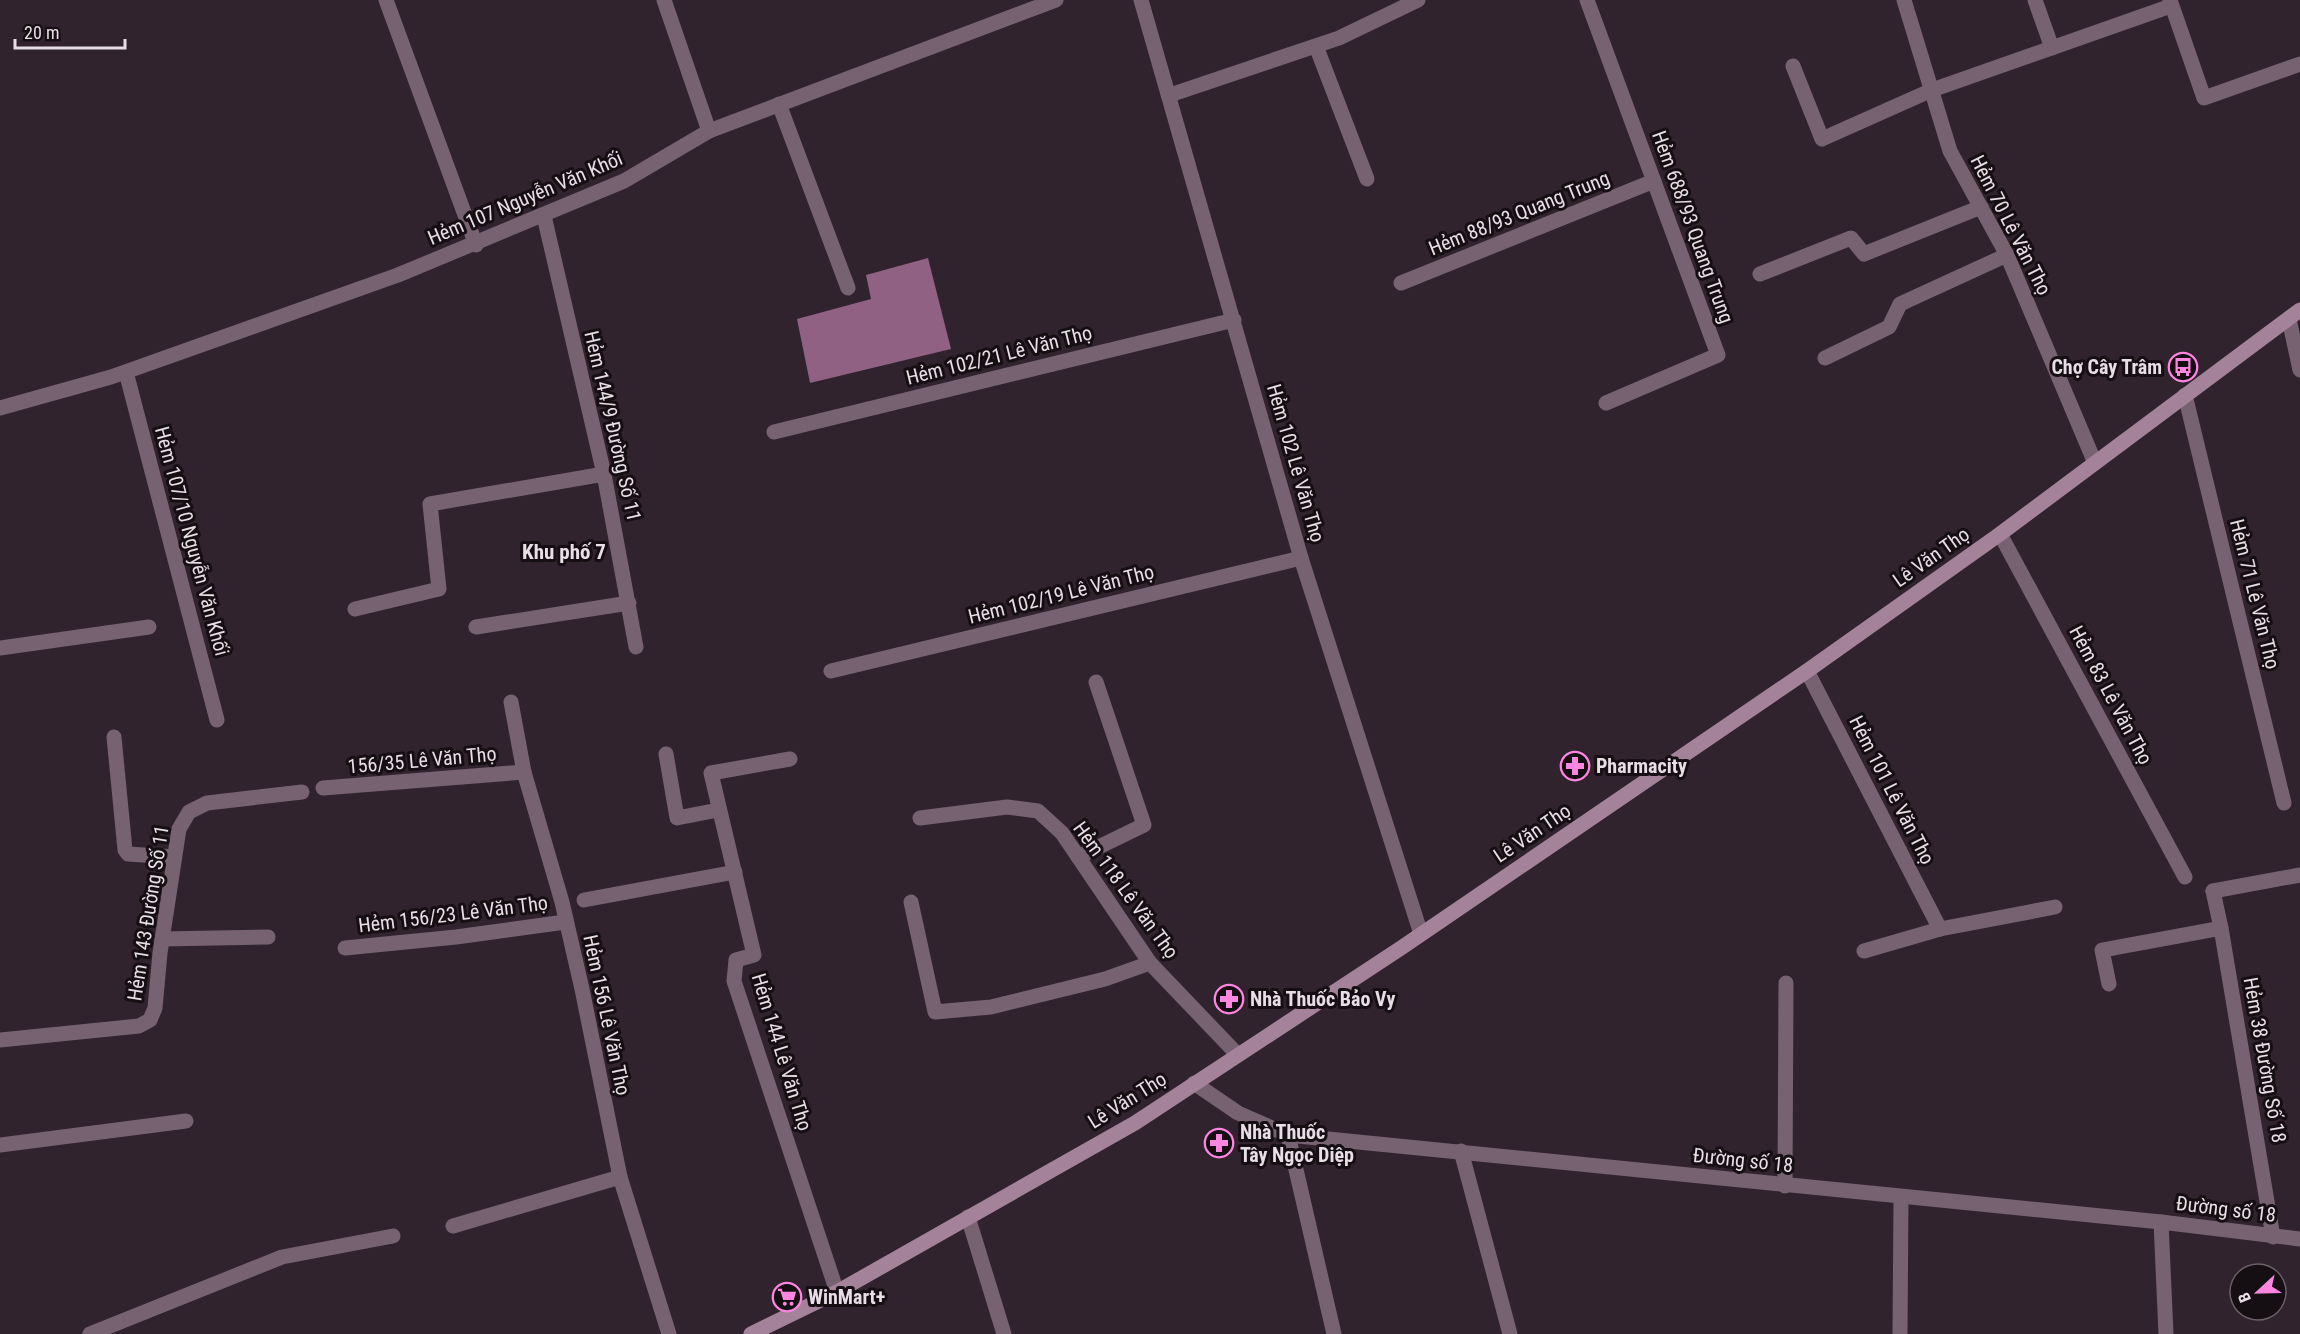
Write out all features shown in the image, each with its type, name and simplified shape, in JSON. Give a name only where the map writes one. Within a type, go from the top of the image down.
[{"type":"main road","name":"Lê Văn Thọ","points":[[760,1332],[837,1292],[1134,1123],[1421,934],[1807,671],[2000,534],[2294,314]]},
{"type":"street","points":[[386,0],[476,245]]},
{"type":"street","points":[[664,0],[709,131]]},
{"type":"street","name":"Hẻm 107 Nguyễn Văn Khối","points":[[0,408],[126,372],[243,332],[476,245],[624,181],[709,131],[1056,0]]},
{"type":"street","name":"Hẻm 102 Lê Văn Thọ","points":[[1141,0],[1170,94],[1301,558],[1421,934]]},
{"type":"street","points":[[1170,94],[1339,39],[1418,0]]},
{"type":"street","name":"Hẻm 688/93 Quang Trung","points":[[1587,0],[1718,355],[1606,403]]},
{"type":"street","name":"Hẻm 70 Lê Văn Thọ","points":[[1904,0],[1950,151],[2007,255],[2095,463]]},
{"type":"street","points":[[2035,0],[2052,48]]},
{"type":"street","points":[[1793,66],[1822,139],[1932,90],[2171,3],[2204,98],[2300,64]]},
{"type":"street","points":[[1316,46],[1367,179]]},
{"type":"street","points":[[779,104],[849,288]]},
{"type":"street","name":"Hẻm 88/93 Quang Trung","points":[[1401,283],[1653,182]]},
{"type":"street","points":[[1760,274],[1851,238],[1864,254],[1981,207]]},
{"type":"street","name":"Hẻm 144/9 Đường Số 11","points":[[543,216],[604,474],[636,647]]},
{"type":"street","points":[[1825,358],[1889,327],[1900,304],[2007,255]]},
{"type":"street","points":[[2294,314],[2300,370]]},
{"type":"street","name":"Hẻm 102/21 Lê Văn Thọ","points":[[774,432],[1234,320]]},
{"type":"street","name":"Hẻm 107/10 Nguyễn Văn Khối","points":[[126,372],[217,720]]},
{"type":"street","name":"Hẻm 71 Lê Văn Thọ","points":[[2185,395],[2284,803]]},
{"type":"street","points":[[355,609],[439,589],[430,504],[604,474]]},
{"type":"street","name":"Hẻm 83 Lê Văn Thọ","points":[[2000,534],[2185,877]]},
{"type":"street","name":"Hẻm 102/19 Lê Văn Thọ","points":[[831,671],[1301,558]]},
{"type":"street","points":[[476,627],[629,603]]},
{"type":"street","points":[[0,648],[149,627]]},
{"type":"street","name":"Hẻm 101 Lê Văn Thọ","points":[[1807,671],[1940,929]]},
{"type":"street","points":[[1078,857],[1144,825],[1096,682]]},
{"type":"street","name":"Hẻm 156 Lê Văn Thọ","points":[[511,702],[524,772],[566,922],[582,989],[620,1177],[669,1334]]},
{"type":"street","points":[[114,737],[125,850],[128,854],[174,857]]},
{"type":"street","points":[[666,754],[677,818],[718,810]]},
{"type":"street","name":"Hẻm 144 Lê Văn Thọ","points":[[790,759],[711,773],[754,956],[736,960],[734,981],[837,1292]]},
{"type":"street","name":"156/35 Lê Văn Thọ","points":[[323,788],[524,772]]},
{"type":"street","name":"Hẻm 143 Đường Số 11","points":[[0,1040],[139,1026],[150,1020],[155,1008],[162,939],[179,829],[189,812],[207,803],[302,792]]},
{"type":"street","name":"Hẻm 118 Lê Văn Thọ","points":[[920,818],[1007,807],[1038,811],[1062,834],[1150,963],[1237,1054]]},
{"type":"street","points":[[584,900],[735,872]]},
{"type":"street","name":"Hẻm 38 Đường Số 18","points":[[2273,1237],[2213,891],[2300,875]]},
{"type":"street","points":[[911,902],[935,1012],[992,1007],[1104,979],[1150,963]]},
{"type":"street","points":[[1864,951],[1940,929],[2055,906]]},
{"type":"street","name":"Hẻm 156/23 Lê Văn Thọ","points":[[345,948],[456,937],[566,922]]},
{"type":"street","points":[[2109,984],[2102,950],[2221,928]]},
{"type":"street","points":[[162,939],[268,937]]},
{"type":"street","points":[[1785,1186],[1786,983]]},
{"type":"street","name":"Đường số 18","points":[[1194,1083],[1238,1113],[1288,1135],[1901,1198],[2161,1222],[2300,1239]]},
{"type":"street","points":[[0,1145],[186,1121]]},
{"type":"street","points":[[1288,1135],[1334,1334]]},
{"type":"street","points":[[1461,1151],[1510,1334]]},
{"type":"street","points":[[453,1227],[620,1177]]},
{"type":"street","points":[[1900,1334],[1901,1198]]},
{"type":"street","points":[[968,1217],[1004,1334]]},
{"type":"street","points":[[2161,1222],[2166,1334]]},
{"type":"street","points":[[90,1334],[282,1257],[393,1236]]},
{"type":"shaded area","points":[[928,258],[951,349],[810,383],[797,319],[871,299],[866,275]]},
{"type":"place","name":"Chợ Cây Trâm","points":[[2183,367]]},
{"type":"place","name":"Pharmacity","points":[[1575,766]]},
{"type":"place","name":"Nhà Thuốc Bảo Vy","points":[[1229,999]]},
{"type":"place","name":"Nhà Thuốc Tây Ngọc Diệp","points":[[1219,1143]]},
{"type":"place","name":"WinMart+","points":[[787,1297]]},
{"type":"district","name":"Khu phố 7","points":[[564,552]]}]
